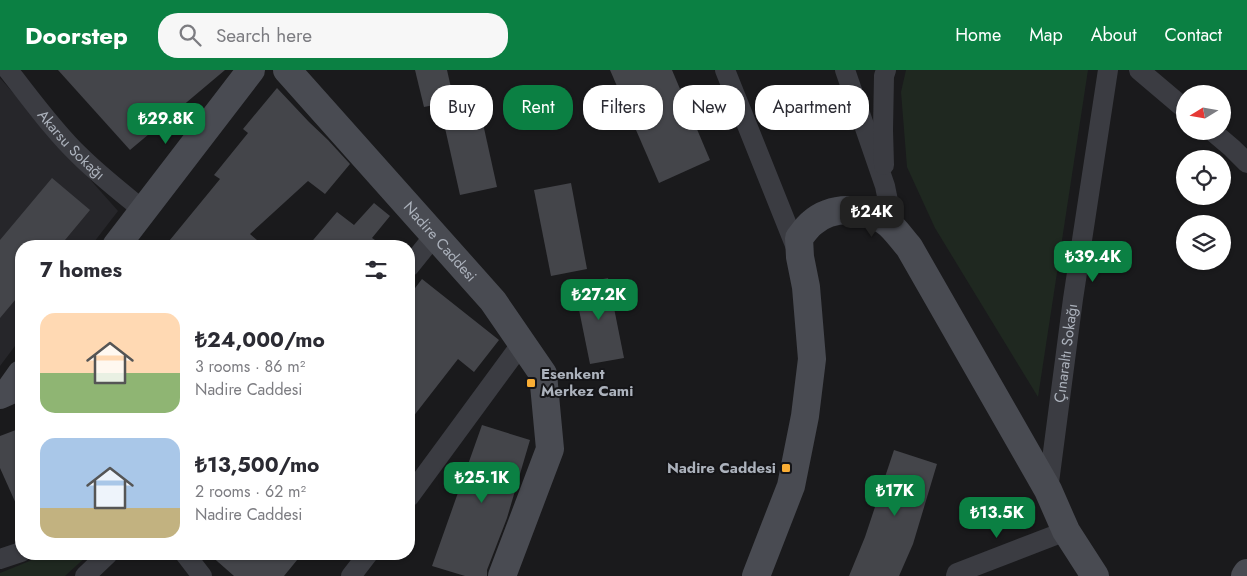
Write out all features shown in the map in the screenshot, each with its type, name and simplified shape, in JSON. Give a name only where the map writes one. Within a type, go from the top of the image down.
[{"type":"street","name":"Akarsu Sokağı","points":[[8,70],[60,135],[79,155],[101,176],[143,210]]},
{"type":"street","points":[[120,240],[251,70]]},
{"type":"street","name":"Nadire Caddesi","points":[[287,70],[493,300],[543,374],[550,449],[502,576]]},
{"type":"street","points":[[725,70],[800,257]]},
{"type":"street","points":[[845,70],[885,186],[894,231]]},
{"type":"street","points":[[885,186],[883,130],[884,76],[886,70]]},
{"type":"street","name":"Çınaraltı Sokağı","points":[[1048,490],[1073,299],[1108,70]]},
{"type":"street","points":[[1139,70],[1176,101]]},
{"type":"street","points":[[1223,140],[1247,163]]},
{"type":"street","points":[[756,576],[792,486],[805,416],[812,360],[806,287],[800,257],[799,238],[812,222],[829,213],[848,209],[867,212],[885,221],[909,247],[1048,490],[1066,531],[1094,576]]},
{"type":"street","points":[[415,260],[434,236]]},
{"type":"street","points":[[415,489],[522,342]]},
{"type":"street","points":[[956,576],[957,573],[1066,531]]},
{"type":"street","points":[[0,559],[15,554]]},
{"type":"street","points":[[85,576],[102,560]]},
{"type":"street","points":[[190,560],[202,576]]},
{"type":"street","points":[[351,576],[363,560]]},
{"type":"shaded area","points":[[906,70],[1088,70],[1038,397],[935,228],[907,167],[901,92]]},
{"type":"shaded area","points":[[0,78],[118,211],[96,240],[15,240],[15,346],[0,366]]},
{"type":"shaded area","points":[[32,560],[82,560],[65,576],[0,576],[0,573]]},
{"type":"building","points":[[58,70],[225,70],[130,150]]},
{"type":"building","points":[[415,70],[447,70],[450,85],[430,85],[430,106],[424,107]]},
{"type":"building","points":[[610,70],[672,70],[678,85],[673,85],[673,130],[697,130],[710,160],[659,183],[636,130],[663,130],[663,85],[617,85]]},
{"type":"building","points":[[277,88],[350,164],[325,194],[308,181],[250,234],[257,240],[170,240],[220,179],[214,175],[248,133],[243,129]]},
{"type":"building","points":[[445,130],[484,130],[497,187],[460,195]]},
{"type":"building","points":[[52,178],[90,210],[65,240],[15,240],[15,300],[0,318],[0,240]]},
{"type":"building","points":[[571,183],[587,269],[551,276],[534,190]]},
{"type":"building","points":[[374,203],[390,216],[372,238],[375,240],[313,240],[337,212],[354,225]]},
{"type":"building","points":[[608,278],[624,358],[590,364],[574,285]]},
{"type":"building","points":[[422,279],[499,340],[474,372],[458,359],[415,414],[415,288]]},
{"type":"building","points":[[482,425],[530,440],[507,518],[487,570],[487,576],[465,576],[432,566]]},
{"type":"building","points":[[15,430],[15,502],[0,468],[0,436]]},
{"type":"building","points":[[894,450],[937,464],[913,544],[899,576],[849,576],[865,537]]},
{"type":"building","points":[[216,560],[297,560],[284,576],[234,576]]},
{"type":"place","name":"Esenkent Merkez Cami","points":[[531,383]]},
{"type":"place","name":"Nadire Caddesi","points":[[786,468]]}]
